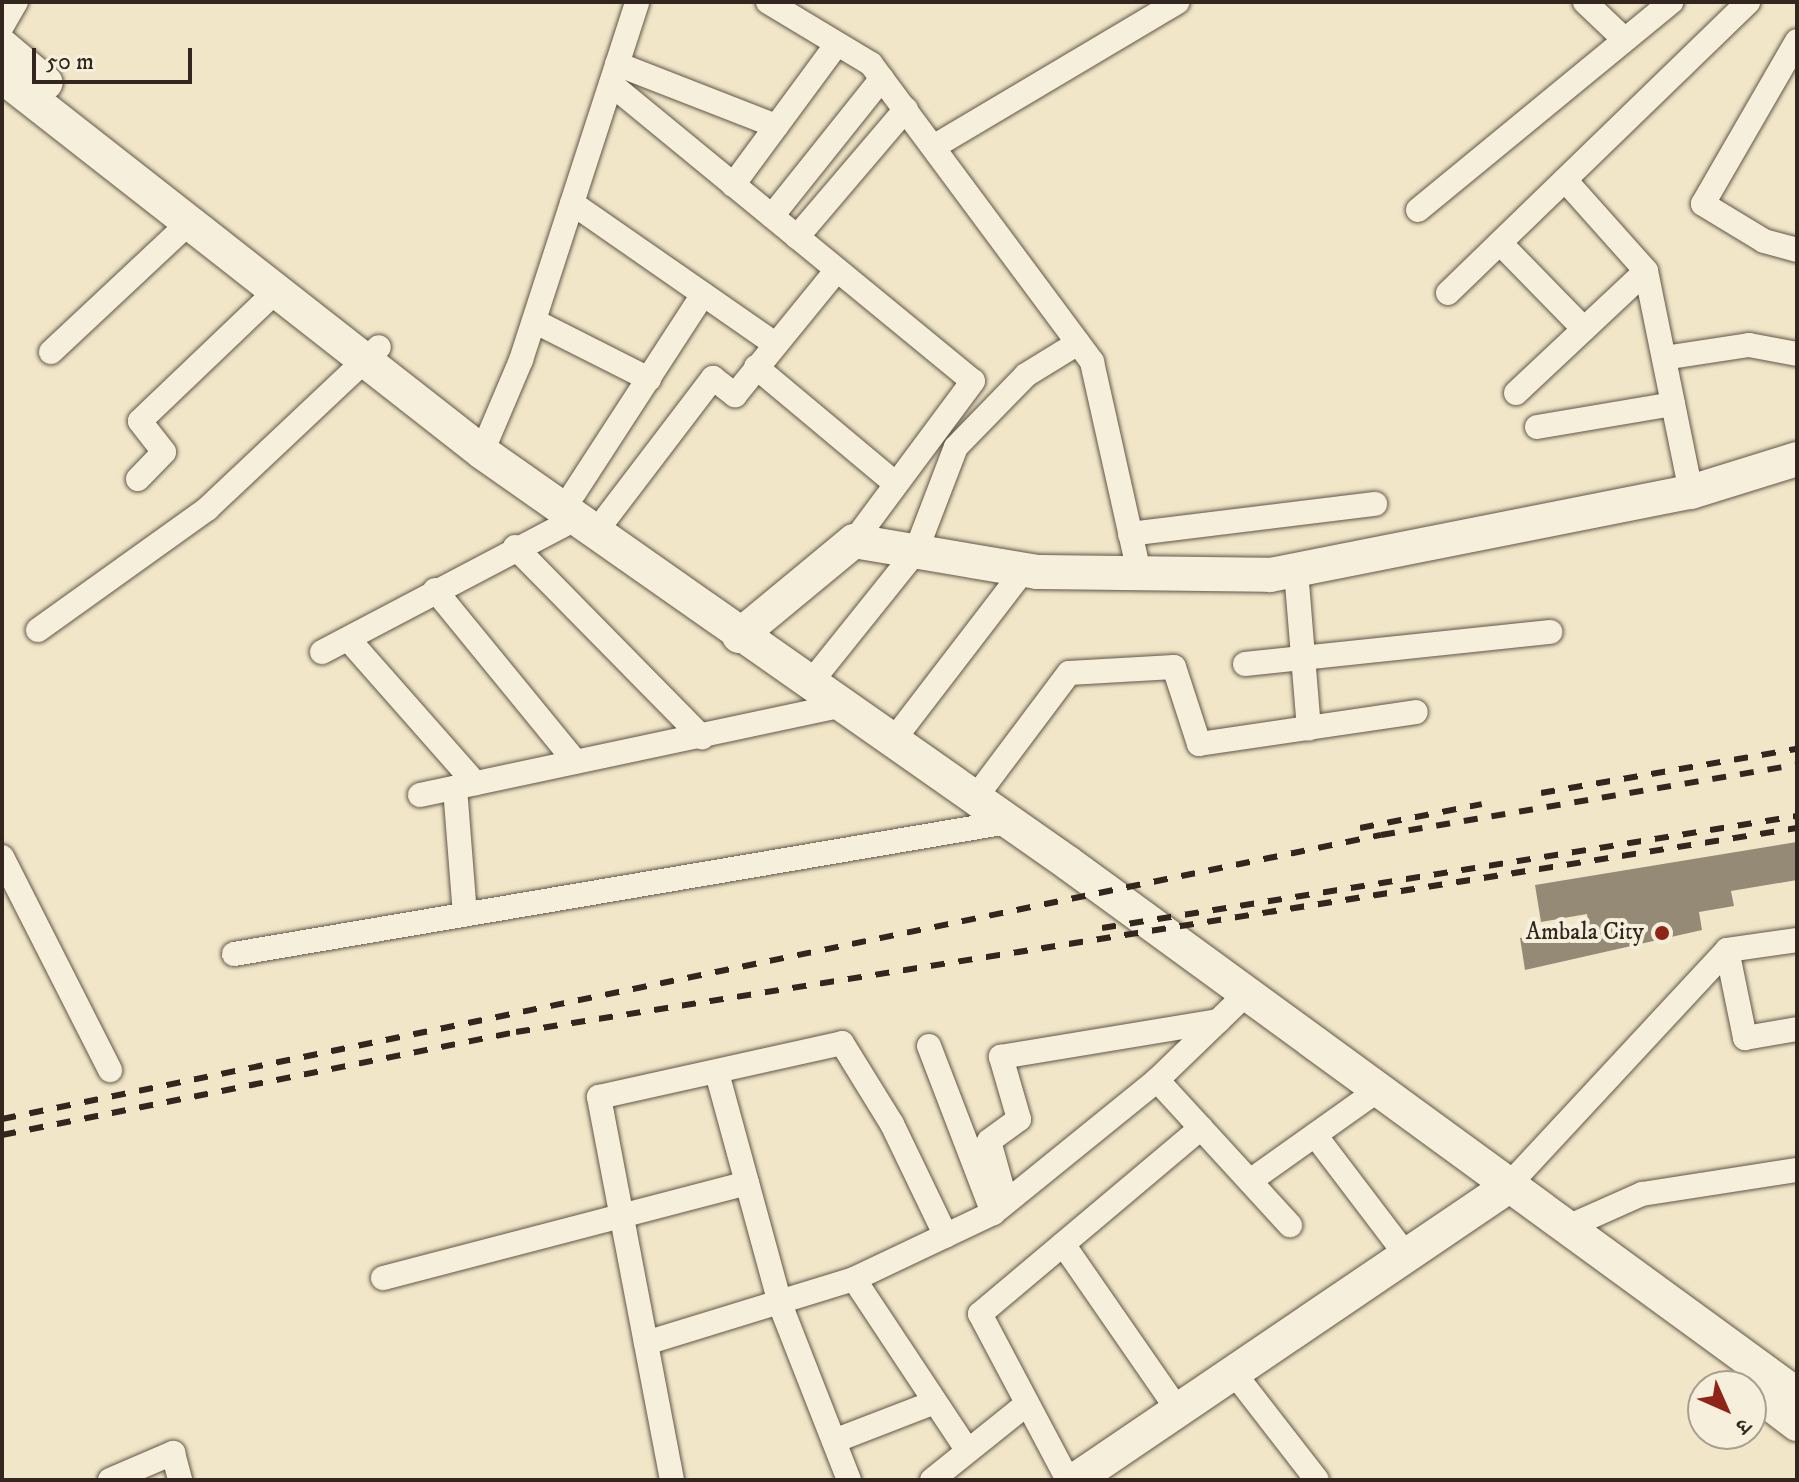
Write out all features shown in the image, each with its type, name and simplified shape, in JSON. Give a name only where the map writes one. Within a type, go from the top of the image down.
[{"type":"main road","points":[[2,46],[371,354],[486,442],[585,510],[746,629],[837,706],[1008,822],[1374,1093],[1506,1188],[1570,1226],[1797,1395]]},
{"type":"main road","points":[[2,76],[275,292],[371,354]]},
{"type":"main road","points":[[746,629],[854,541],[1024,570],[1140,577],[1296,571],[1691,492],[1797,459]]},
{"type":"main road","points":[[746,629],[820,671],[969,795]]},
{"type":"main road","points":[[1075,1480],[1506,1188]]},
{"type":"main road","points":[[1506,1188],[1597,1274],[1725,1370]]},
{"type":"main road","points":[[1767,1402],[1797,1424]]},
{"type":"street","points":[[2,26],[16,2]]},
{"type":"street","points":[[486,442],[534,321],[637,2]]},
{"type":"street","points":[[768,2],[837,44],[882,78],[1092,362],[1140,577]]},
{"type":"street","points":[[935,146],[1178,2]]},
{"type":"street","points":[[1585,2],[1624,39]]},
{"type":"street","points":[[1418,210],[1671,2]]},
{"type":"street","points":[[1448,293],[1748,2]]},
{"type":"street","points":[[1797,41],[1703,204],[1764,241],[1797,250]]},
{"type":"street","points":[[733,185],[837,44]]},
{"type":"street","points":[[614,74],[776,126]]},
{"type":"street","points":[[614,74],[733,185],[973,381],[854,541]]},
{"type":"street","points":[[772,216],[882,78]]},
{"type":"street","points":[[797,237],[906,109]]},
{"type":"street","points":[[1565,180],[1646,271],[1691,492]]},
{"type":"street","points":[[572,203],[775,344]]},
{"type":"street","points":[[51,352],[188,224]]},
{"type":"street","points":[[1500,243],[1584,329]]},
{"type":"street","points":[[322,652],[585,510],[713,378],[735,395],[837,270]]},
{"type":"street","points":[[1516,393],[1646,271]]},
{"type":"street","points":[[138,479],[164,452],[140,421],[275,292]]},
{"type":"street","points":[[585,510],[649,379],[703,294]]},
{"type":"street","points":[[534,321],[649,379]]},
{"type":"street","points":[[820,671],[916,551],[956,447],[1026,375],[1078,343]]},
{"type":"street","points":[[1664,358],[1749,345],[1797,354]]},
{"type":"street","points":[[38,630],[207,509],[371,354]]},
{"type":"street","points":[[756,367],[896,484]]},
{"type":"street","points":[[1537,427],[1673,404]]},
{"type":"street","points":[[1130,534],[1375,504]]},
{"type":"street","points":[[515,547],[702,737]]},
{"type":"street","points":[[898,734],[1024,570]]},
{"type":"street","points":[[1296,571],[1309,728]]},
{"type":"street","points":[[435,590],[576,762]]},
{"type":"street","points":[[1245,664],[1550,632]]},
{"type":"street","points":[[349,640],[465,785],[465,914]]},
{"type":"street","points":[[969,795],[1069,673],[1174,667],[1199,744],[1416,712]]},
{"type":"street","points":[[420,795],[837,706]]},
{"type":"street","points":[[234,954],[1008,822]]},
{"type":"street","points":[[2,857],[110,1070]]},
{"type":"street","points":[[1506,1188],[1727,950],[1797,940]]},
{"type":"street","points":[[1727,950],[1745,1038],[1797,1029]]},
{"type":"street","points":[[646,1343],[854,1279],[999,1208],[1157,1080],[1243,997]]},
{"type":"street","points":[[999,1208],[989,1141],[1019,1119],[1001,1057],[1218,1021]]},
{"type":"street","points":[[672,1480],[599,1097],[842,1043],[892,1124],[946,1236]]},
{"type":"street","points":[[929,1046],[999,1208]]},
{"type":"street","points":[[717,1073],[780,1304],[849,1480]]},
{"type":"street","points":[[1157,1080],[1290,1225]]},
{"type":"street","points":[[1250,1181],[1374,1093]]},
{"type":"street","points":[[1068,1480],[980,1314],[1201,1128]]},
{"type":"street","points":[[1315,1135],[1407,1256]]},
{"type":"street","points":[[1570,1226],[1642,1194],[1797,1170]]},
{"type":"street","points":[[383,1278],[747,1183]]},
{"type":"street","points":[[1063,1244],[1178,1410]]},
{"type":"street","points":[[854,1279],[967,1450]]},
{"type":"street","points":[[1234,1373],[1317,1480]]},
{"type":"street","points":[[834,1441],[935,1402]]},
{"type":"street","points":[[932,1480],[1027,1404]]},
{"type":"street","points":[[110,1480],[173,1453],[180,1480]]},
{"type":"building","points":[[1797,842],[1797,880],[1731,891],[1734,906],[1699,912],[1702,930],[1525,970],[1520,938],[1589,927],[1587,914],[1541,922],[1535,885]]},
{"type":"railway","points":[[1541,793],[1797,749]]},
{"type":"railway","points":[[2,1119],[1381,835],[1797,765]]},
{"type":"railway","points":[[1360,828],[1482,804]]},
{"type":"railway","points":[[1102,928],[1797,816]]},
{"type":"railway","points":[[2,1135],[516,1032],[1797,828]]},
{"type":"place","name":"Ambala City","points":[[1662,933]]}]
